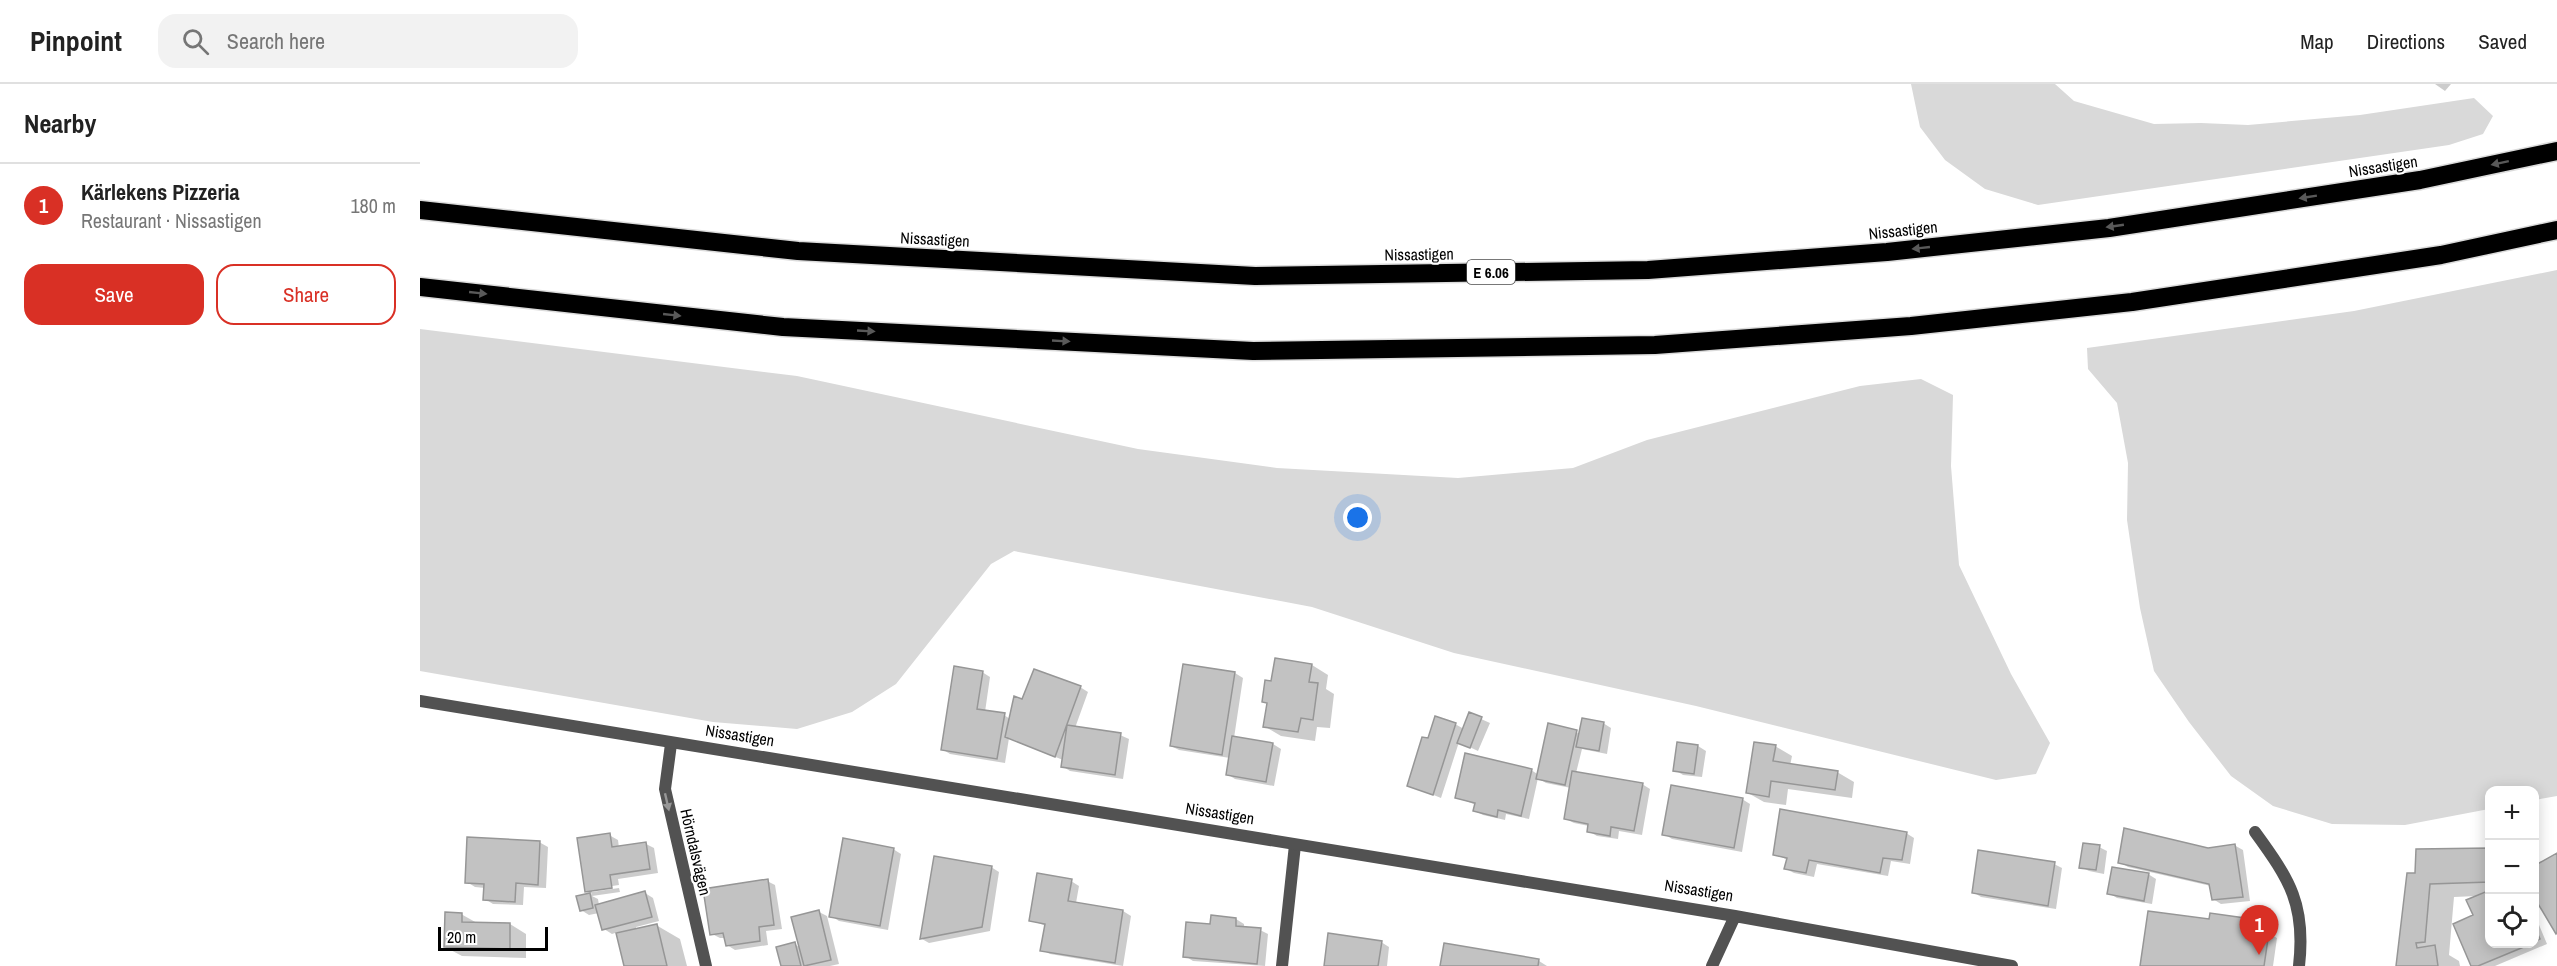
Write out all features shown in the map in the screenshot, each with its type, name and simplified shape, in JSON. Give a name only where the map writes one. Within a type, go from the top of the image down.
[{"type":"highway","name":"Nissastigen","points":[[420,210],[798,251],[1255,276],[1647,270],[1887,252],[2109,228],[2420,180],[2557,151]]},
{"type":"highway","points":[[420,286],[783,327],[1241,350],[1655,345],[1911,326],[2132,302],[2441,255],[2557,230]]},
{"type":"street","name":"Nissastigen","points":[[420,701],[671,744],[1735,916],[2012,966]]},
{"type":"street","name":"Hörndalsvägen","points":[[671,744],[664,789],[706,966]]},
{"type":"street","points":[[2255,832],[2277,862],[2296,900],[2302,937],[2299,966]]},
{"type":"street","points":[[1282,966],[1295,845]]},
{"type":"street","points":[[1712,966],[1735,916]]},
{"type":"shaded area","points":[[1911,84],[2055,84],[2074,101],[2154,124],[2248,125],[2360,115],[2474,98],[2493,116],[2483,134],[2449,145],[2038,205],[1985,189],[1945,160],[1920,127]]},
{"type":"shaded area","points":[[2557,270],[2557,796],[2539,799],[2539,786],[2485,786],[2485,810],[2405,825],[2332,824],[2273,806],[2231,776],[2189,722],[2154,671],[2140,608],[2127,520],[2128,463],[2117,403],[2088,369],[2087,348],[2354,311]]},
{"type":"shaded area","points":[[420,329],[797,376],[1138,449],[1277,468],[1458,478],[1573,468],[1647,440],[1860,386],[1921,379],[1953,395],[1951,466],[1959,565],[2011,674],[2050,743],[2036,774],[1996,780],[1696,706],[1454,653],[1312,607],[1014,551],[991,564],[896,684],[852,712],[797,729],[713,722],[420,671]]},
{"type":"building","points":[[1275,658],[1312,664],[1309,682],[1318,683],[1313,720],[1301,718],[1298,732],[1263,727],[1267,703],[1262,702],[1265,680],[1271,681]]},
{"type":"building","points":[[1183,664],[1235,672],[1222,755],[1170,746]]},
{"type":"building","points":[[954,666],[983,671],[977,709],[1005,713],[997,759],[941,750]]},
{"type":"building","points":[[1034,669],[1081,686],[1055,757],[1005,737],[1014,696],[1022,699]]},
{"type":"building","points":[[1469,712],[1482,717],[1470,748],[1457,743]]},
{"type":"building","points":[[1435,716],[1456,723],[1433,795],[1407,786],[1422,737],[1428,738]]},
{"type":"building","points":[[1582,718],[1604,722],[1599,751],[1576,747]]},
{"type":"building","points":[[1548,723],[1577,730],[1565,785],[1536,779]]},
{"type":"building","points":[[1067,725],[1121,733],[1115,775],[1061,767]]},
{"type":"building","points":[[1232,736],[1273,743],[1266,782],[1226,775]]},
{"type":"building","points":[[1677,742],[1698,745],[1694,774],[1673,771]]},
{"type":"building","points":[[1754,742],[1776,745],[1773,761],[1838,771],[1835,790],[1771,781],[1769,797],[1746,793]]},
{"type":"building","points":[[1465,753],[1532,769],[1521,816],[1498,810],[1497,817],[1473,811],[1475,803],[1455,798]]},
{"type":"building","points":[[1572,771],[1643,783],[1634,831],[1611,827],[1610,836],[1587,832],[1588,824],[1564,819]]},
{"type":"building","points":[[1671,785],[1743,798],[1734,848],[1662,835]]},
{"type":"building","points":[[1780,809],[1907,832],[1902,860],[1883,858],[1880,873],[1809,860],[1806,873],[1784,869],[1787,858],[1773,855]]},
{"type":"building","points":[[2124,828],[2208,848],[2235,844],[2243,897],[2212,900],[2209,884],[2118,863]]},
{"type":"building","points":[[610,833],[612,847],[646,842],[650,869],[610,875],[612,888],[585,892],[577,838]]},
{"type":"building","points":[[467,837],[540,841],[538,885],[516,883],[515,902],[483,900],[484,884],[465,883]]},
{"type":"building","points":[[843,838],[894,848],[880,926],[829,917]]},
{"type":"building","points":[[2083,843],[2100,845],[2096,870],[2079,868]]},
{"type":"building","points":[[2485,848],[2485,882],[2430,884],[2425,942],[2416,943],[2417,948],[2435,945],[2438,966],[2396,966],[2407,873],[2415,873],[2416,849]]},
{"type":"building","points":[[1978,850],[2055,862],[2048,906],[1972,893]]},
{"type":"building","points":[[2557,853],[2556,934],[2539,905],[2539,863]]},
{"type":"building","points":[[934,856],[992,866],[982,927],[920,939]]},
{"type":"building","points":[[2112,867],[2149,873],[2144,901],[2107,894]]},
{"type":"building","points":[[1037,873],[1072,879],[1068,901],[1123,910],[1115,963],[1040,951],[1045,924],[1029,921]]},
{"type":"building","points":[[768,879],[774,925],[759,927],[760,941],[726,946],[723,933],[710,935],[703,889]]},
{"type":"building","points":[[645,891],[652,917],[602,930],[595,905]]},
{"type":"building","points":[[2485,892],[2485,948],[2521,948],[2478,966],[2471,966],[2453,924],[2473,915],[2466,900]]},
{"type":"building","points":[[590,893],[593,908],[580,911],[576,896]]},
{"type":"building","points":[[819,910],[831,960],[804,966],[791,917]]},
{"type":"building","points":[[2148,911],[2209,919],[2210,913],[2252,919],[2251,929],[2269,932],[2264,966],[2140,966]]},
{"type":"building","points":[[445,912],[462,913],[462,922],[510,923],[510,949],[444,947]]},
{"type":"building","points":[[1211,915],[1236,918],[1236,926],[1261,928],[1257,964],[1183,957],[1186,922],[1210,924]]},
{"type":"building","points":[[657,924],[667,966],[624,966],[616,933]]},
{"type":"building","points":[[1328,933],[1382,941],[1378,966],[1324,966]]},
{"type":"building","points":[[795,942],[801,966],[781,966],[776,947]]},
{"type":"building","points":[[1444,943],[1539,959],[1538,966],[1440,966]]},
{"type":"place","name":"Kärlekens Pizzeria","points":[[2259,955]]}]
